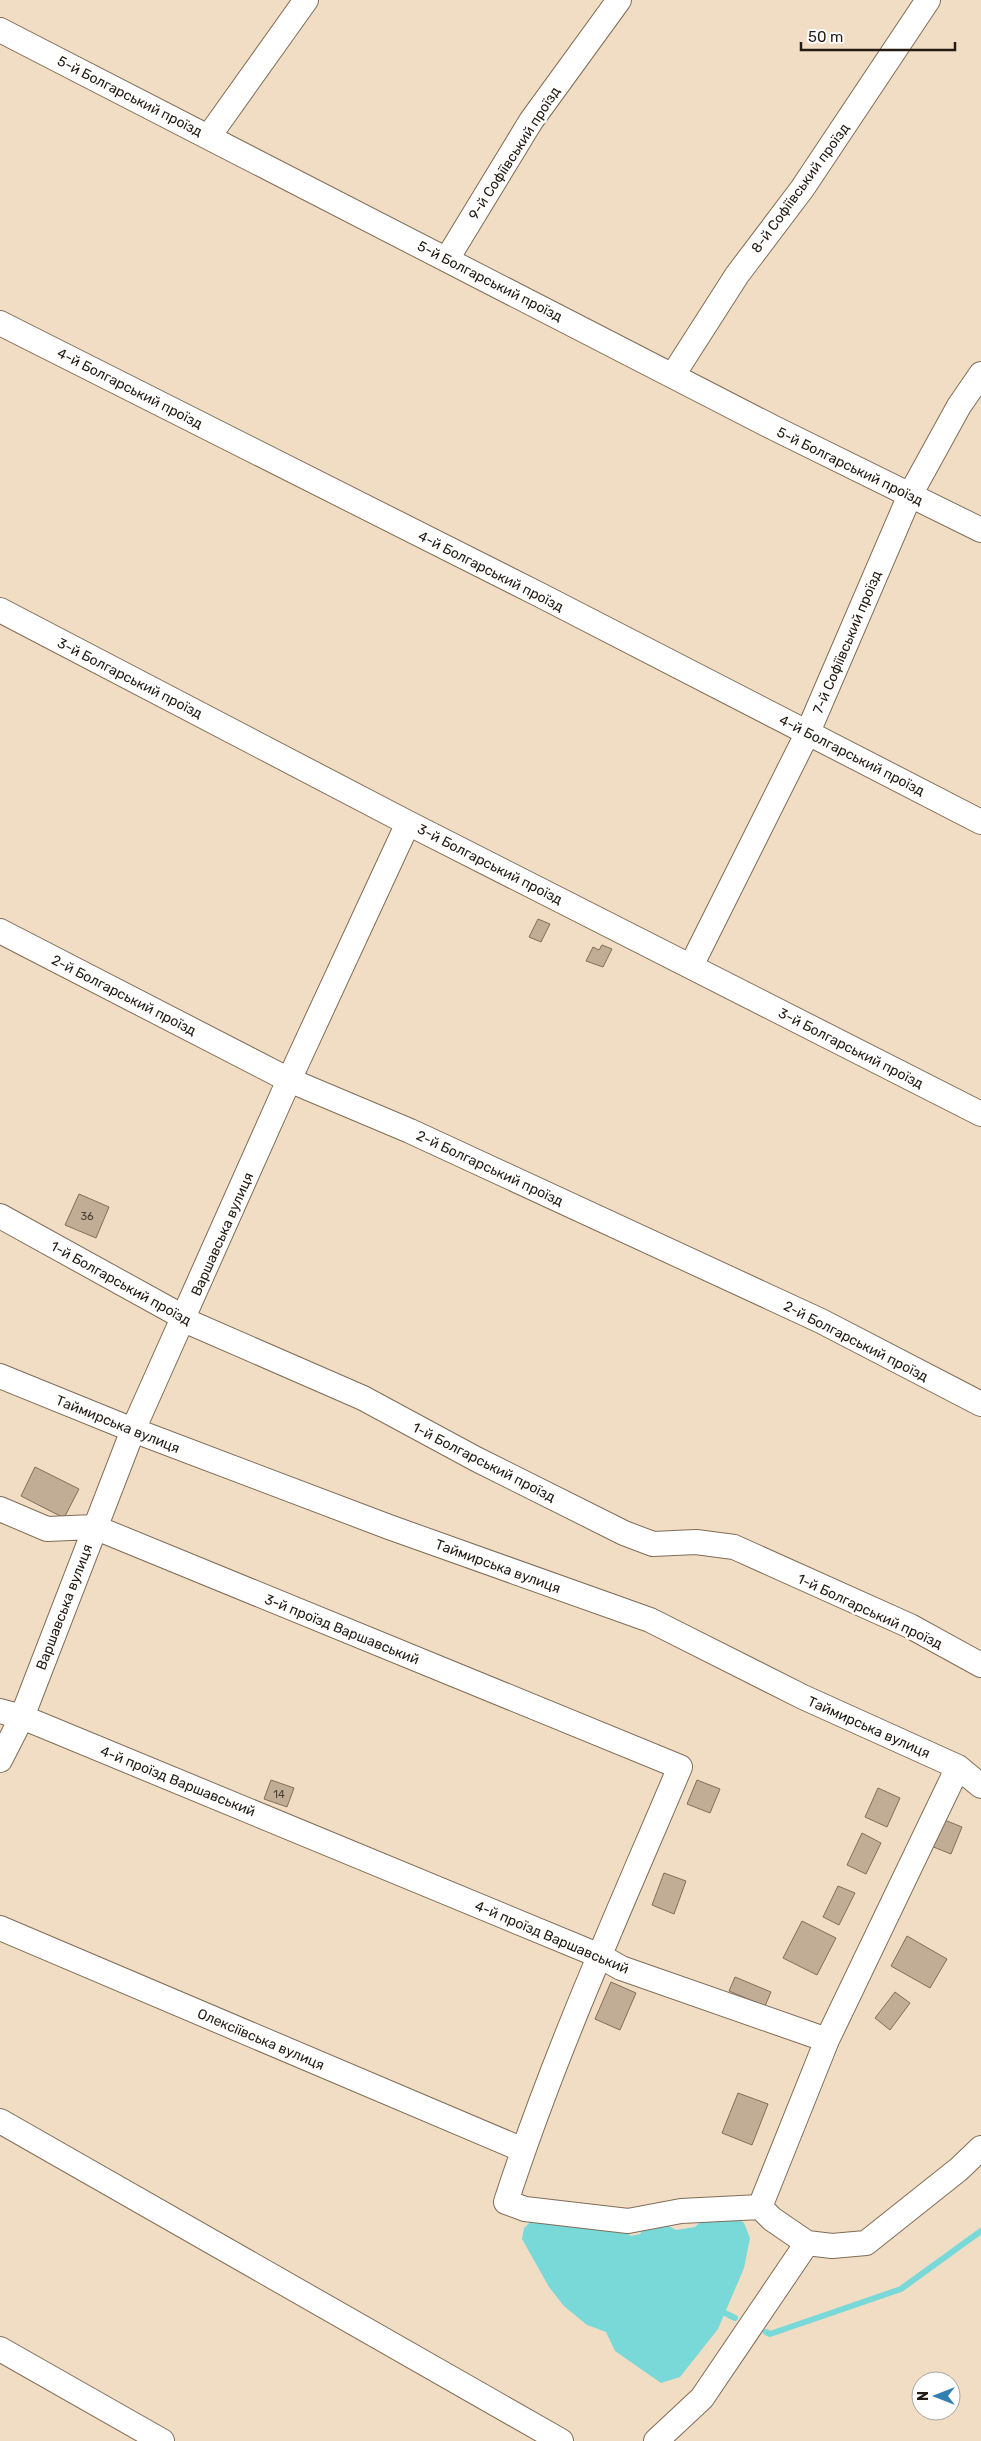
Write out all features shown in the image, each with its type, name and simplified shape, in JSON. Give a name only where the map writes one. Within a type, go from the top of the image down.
[{"type":"street","points":[[209,136],[306,0]]},
{"type":"street","name":"9-й Софіївський проїзд","points":[[447,259],[532,121],[619,0]]},
{"type":"street","name":"8-й Софіївський проїзд","points":[[672,376],[736,275],[802,190],[928,0]]},
{"type":"street","name":"5-й Болгарський проїзд","points":[[0,30],[672,376],[981,530]]},
{"type":"street","name":"4-й Болгарський проїзд","points":[[0,323],[808,732],[981,822]]},
{"type":"street","name":"7-й Софіївський проїзд","points":[[690,966],[808,732],[910,495],[959,406],[981,374]]},
{"type":"street","name":"3-й Болгарський проїзд","points":[[0,610],[408,823],[981,1114]]},
{"type":"street","name":"Варшавська вулиця","points":[[0,1760],[11,1714],[94,1527],[133,1430],[184,1320],[289,1080],[408,823]]},
{"type":"street","name":"2-й Болгарський проїзд","points":[[0,931],[289,1080],[410,1132],[821,1321],[981,1404]]},
{"type":"street","name":"1-й Болгарський проїзд","points":[[0,1216],[166,1307],[184,1320],[363,1398],[476,1459],[624,1533],[653,1544],[696,1542],[734,1547],[910,1626],[981,1665]]},
{"type":"street","name":"Таймирська вулиця","points":[[0,1376],[133,1430],[389,1528],[650,1620],[803,1697],[958,1768],[981,1786]]},
{"type":"street","name":"3-й проїзд Варшавський","points":[[0,1509],[47,1529],[94,1527],[680,1768],[600,1956]]},
{"type":"street","name":"4-й проїзд Варшавський","points":[[11,1714],[600,1956],[621,1968],[826,2040]]},
{"type":"street","points":[[760,2208],[826,2040],[958,1768]]},
{"type":"street","name":"Олексіївська вулиця","points":[[0,1928],[523,2150]]},
{"type":"street","points":[[600,1956],[523,2150],[506,2202],[525,2209],[628,2221],[681,2211],[760,2208],[772,2219],[807,2243],[832,2246],[866,2243],[959,2170],[981,2148]]},
{"type":"street","points":[[0,2121],[561,2441]]},
{"type":"street","points":[[656,2441],[702,2398],[807,2243]]},
{"type":"street","points":[[0,2350],[162,2441]]},
{"type":"water","points":[[732,2214],[744,2223],[750,2238],[744,2268],[718,2329],[680,2377],[661,2383],[615,2351],[606,2332],[587,2325],[564,2306],[549,2287],[522,2239],[524,2228],[537,2216],[623,2230],[631,2236],[640,2234],[644,2228],[665,2224],[676,2230],[695,2227],[702,2220]]},
{"type":"building","points":[[538,919],[550,924],[541,942],[529,937]]},
{"type":"building","points":[[602,945],[612,949],[603,967],[586,961],[593,947],[599,950]]},
{"type":"building","points":[[79,1194],[109,1207],[96,1238],[65,1225]]},
{"type":"building","points":[[35,1467],[79,1489],[64,1518],[21,1496]]},
{"type":"building","points":[[271,1780],[294,1788],[287,1807],[264,1799]]},
{"type":"building","points":[[697,1780],[720,1789],[710,1813],[687,1804]]},
{"type":"building","points":[[878,1788],[900,1798],[887,1827],[865,1817]]},
{"type":"building","points":[[942,1819],[962,1827],[951,1854],[931,1846]]},
{"type":"building","points":[[862,1833],[881,1843],[866,1874],[847,1865]]},
{"type":"building","points":[[664,1873],[686,1881],[674,1914],[652,1905]]},
{"type":"building","points":[[838,1886],[855,1893],[839,1925],[823,1917]]},
{"type":"building","points":[[802,1921],[836,1938],[817,1975],[783,1958]]},
{"type":"building","points":[[907,1936],[947,1959],[930,1988],[891,1966]]},
{"type":"building","points":[[735,1977],[771,1992],[765,2006],[729,1991]]},
{"type":"building","points":[[611,1982],[636,1993],[620,2030],[595,2019]]},
{"type":"building","points":[[895,1992],[910,2003],[890,2030],[875,2018]]},
{"type":"building","points":[[738,2093],[768,2104],[752,2145],[722,2133]]},
{"type":"waterway","points":[[766,2332],[770,2334],[901,2289],[981,2231]]},
{"type":"waterway","points":[[725,2313],[735,2318]]}]
